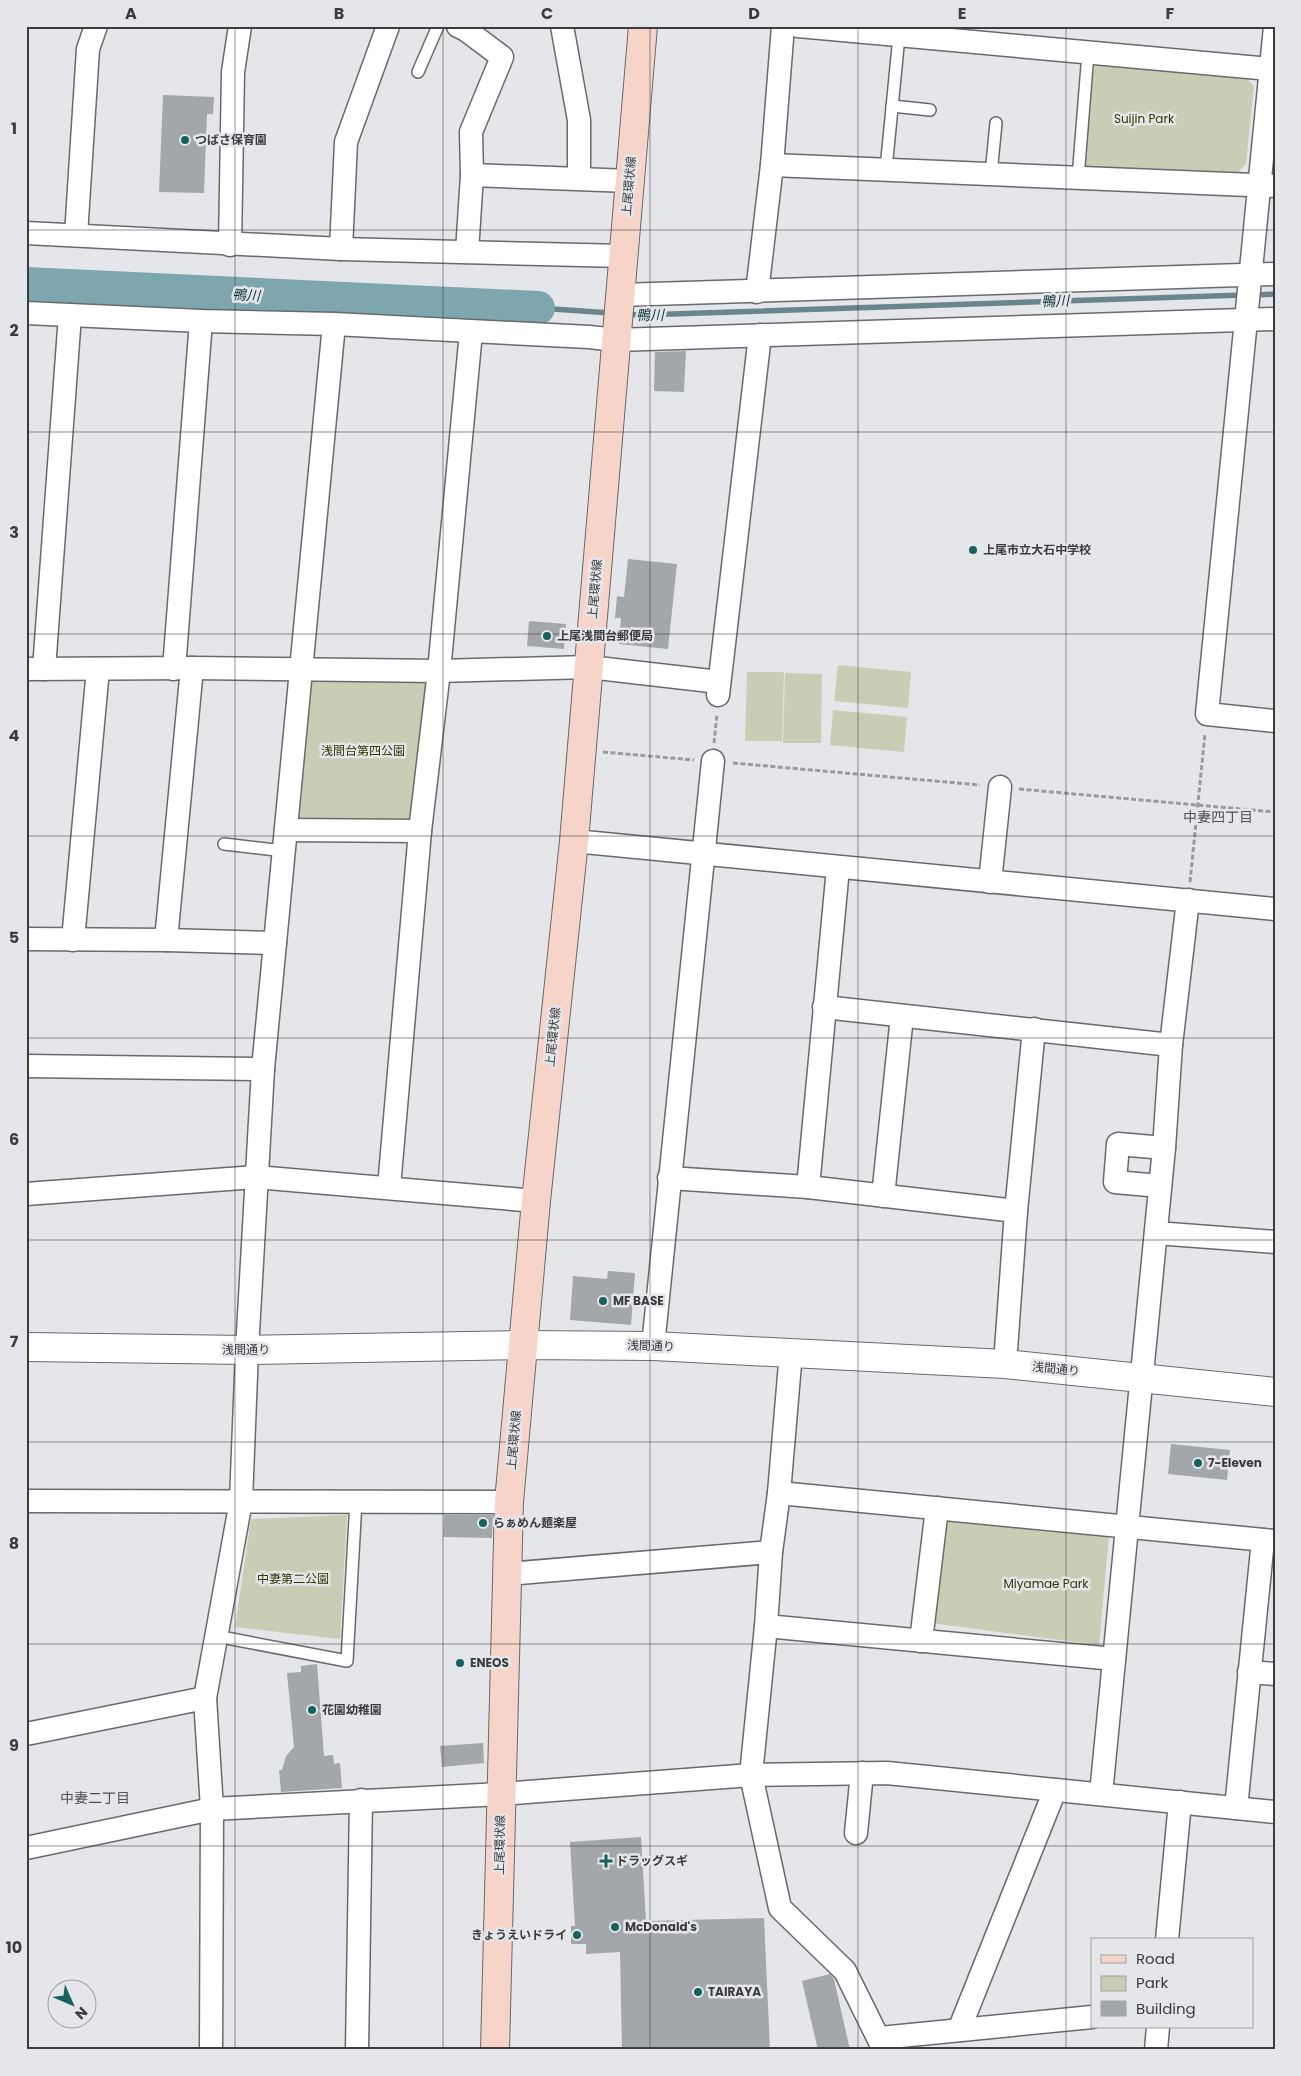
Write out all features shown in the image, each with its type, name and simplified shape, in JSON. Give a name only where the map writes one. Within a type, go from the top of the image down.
[{"type":"main road","name":"上尾環状線","points":[[495,2050],[509,1502],[536,1201],[574,841],[643,26]]},
{"type":"street","points":[[76,235],[88,49],[96,26]]},
{"type":"street","points":[[230,244],[232,72],[240,26]]},
{"type":"street","points":[[341,249],[346,142],[388,26]]},
{"type":"street","points":[[562,26],[579,120],[579,178]]},
{"type":"street","points":[[757,292],[772,165],[783,26]]},
{"type":"street","points":[[798,26],[1270,69]]},
{"type":"street","points":[[464,27],[502,57],[471,132],[472,175],[468,252]]},
{"type":"street","points":[[1275,27],[1270,69],[1267,186],[1249,275],[1207,714],[1275,721]]},
{"type":"street","points":[[772,165],[1267,186]]},
{"type":"street","points":[[472,175],[630,181]]},
{"type":"street","points":[[26,233],[341,249],[624,256]]},
{"type":"street","points":[[620,295],[1275,274]]},
{"type":"street","points":[[26,313],[201,321],[334,324],[616,340],[1275,319]]},
{"type":"street","points":[[70,315],[35,669],[438,670],[589,667],[719,689],[760,335]]},
{"type":"street","points":[[166,940],[183,668],[201,321]]},
{"type":"street","points":[[211,2050],[212,1808],[205,1698],[241,1501],[247,1350],[263,1069],[334,324]]},
{"type":"street","points":[[389,1187],[420,831],[438,670],[471,332]]},
{"type":"street","points":[[74,940],[98,669]]},
{"type":"street","points":[[653,1346],[713,761]]},
{"type":"street","points":[[990,882],[1000,787]]},
{"type":"street","points":[[285,840],[420,831]]},
{"type":"street","points":[[574,841],[1275,909]]},
{"type":"street","points":[[808,1187],[838,868]]},
{"type":"street","points":[[1101,1794],[1156,1233],[1172,1045],[1188,900]]},
{"type":"street","points":[[26,939],[275,943]]},
{"type":"street","points":[[824,1007],[1172,1045]]},
{"type":"street","points":[[883,1196],[902,1016]]},
{"type":"street","points":[[1005,1364],[1016,1211],[1034,1029]]},
{"type":"street","points":[[26,1066],[263,1069]]},
{"type":"street","points":[[1160,1186],[1115,1182],[1118,1144],[1164,1148]]},
{"type":"street","points":[[26,1194],[256,1177],[536,1201]]},
{"type":"street","points":[[669,1178],[808,1187],[1016,1211]]},
{"type":"street","points":[[1156,1233],[1275,1242]]},
{"type":"street","name":"浅間通り","points":[[26,1347],[247,1350],[523,1344],[653,1346],[1005,1364],[1275,1392]]},
{"type":"street","points":[[791,1352],[780,1493],[771,1552],[766,1626],[751,1775],[780,1908],[845,1971],[882,2044],[959,2030],[1091,2017]]},
{"type":"street","points":[[780,1493],[1269,1541],[1249,1672],[1236,1808]]},
{"type":"street","points":[[26,1501],[509,1502]]},
{"type":"street","points":[[921,1641],[937,1508]]},
{"type":"street","points":[[507,1574],[771,1552]]},
{"type":"street","points":[[766,1626],[1114,1659]]},
{"type":"street","points":[[1249,1672],[1275,1674]]},
{"type":"street","points":[[26,1734],[205,1698]]},
{"type":"street","points":[[26,1848],[212,1808],[501,1794],[751,1775],[887,1772],[1275,1812]]},
{"type":"street","points":[[856,1833],[862,1773]]},
{"type":"street","points":[[959,2030],[1055,1790]]},
{"type":"street","points":[[357,2050],[361,1800]]},
{"type":"street","points":[[1166,1938],[1180,1802]]},
{"type":"street","points":[[1156,2050],[1158,2028]]},
{"type":"lane","points":[[418,72],[438,26]]},
{"type":"lane","points":[[886,169],[899,36]]},
{"type":"lane","points":[[1078,178],[1088,53]]},
{"type":"lane","points":[[892,106],[930,110]]},
{"type":"lane","points":[[991,174],[996,122]]},
{"type":"lane","points":[[224,844],[285,840]]},
{"type":"lane","points":[[216,1636],[346,1662],[356,1501]]},
{"type":"path","points":[[713,761],[719,689]]},
{"type":"path","points":[[1188,900],[1207,714]]},
{"type":"path","points":[[593,751],[1275,812]]},
{"type":"green space","name":"Suijin Park","points":[[1098,63],[1247,78],[1254,86],[1246,164],[1238,172],[1089,168],[1084,163],[1093,68]]},
{"type":"green space","points":[[838,665],[911,672],[908,708],[834,701]]},
{"type":"green space","points":[[747,672],[784,672],[782,741],[745,741]]},
{"type":"green space","points":[[785,673],[822,674],[821,743],[783,743]]},
{"type":"green space","name":"浅間台第四公園","points":[[309,675],[430,677],[417,826],[298,825]]},
{"type":"green space","points":[[833,710],[907,717],[904,752],[830,745]]},
{"type":"green space","name":"中妻第二公園","points":[[347,1515],[340,1639],[235,1627],[251,1519]]},
{"type":"green space","name":"Miyamae Park","points":[[943,1521],[1109,1536],[1099,1645],[931,1623]]},
{"type":"building","points":[[163,95],[214,97],[213,114],[207,114],[204,193],[159,192]]},
{"type":"building","points":[[686,351],[684,392],[654,391],[655,352]]},
{"type":"building","points":[[628,559],[677,564],[668,649],[619,644],[621,618],[615,618],[617,596],[624,597]]},
{"type":"building","points":[[529,621],[566,624],[564,649],[527,646]]},
{"type":"building","points":[[608,1271],[635,1273],[631,1325],[570,1320],[573,1276],[607,1279]]},
{"type":"building","points":[[1171,1444],[1230,1450],[1227,1480],[1168,1474]]},
{"type":"building","points":[[444,1515],[493,1515],[492,1538],[443,1537]]},
{"type":"building","points":[[317,1664],[324,1756],[333,1755],[334,1764],[340,1763],[342,1788],[281,1792],[279,1770],[282,1770],[286,1756],[294,1747],[287,1673],[301,1672],[301,1666]]},
{"type":"building","points":[[483,1743],[484,1763],[442,1767],[440,1746]]},
{"type":"building","points":[[641,1837],[646,1921],[764,1918],[770,2050],[622,2050],[620,1952],[586,1954],[586,1944],[571,1944],[571,1926],[575,1926],[570,1842]]},
{"type":"building","points":[[830,1974],[834,1979],[850,2050],[818,2050],[802,1981]]},
{"type":"waterway","name":"鴨川","points":[[26,284],[538,308]]},
{"type":"waterway","name":"鴨川","points":[[1254,295],[1275,294]]},
{"type":"waterway","name":"鴨川","points":[[625,314],[1243,295]]},
{"type":"waterway","name":"鴨川","points":[[538,308],[611,313]]},
{"type":"place","name":"つばさ保育園","points":[[185,140]]},
{"type":"place","name":"上尾市立大石中学校","points":[[973,550]]},
{"type":"place","name":"上尾浅間台郵便局","points":[[547,636]]},
{"type":"place","name":"MF BASE","points":[[603,1301]]},
{"type":"place","name":"7-Eleven","points":[[1198,1463]]},
{"type":"place","name":"らぁめん麺楽屋","points":[[483,1523]]},
{"type":"place","name":"ENEOS","points":[[460,1663]]},
{"type":"place","name":"花園幼稚園","points":[[312,1710]]},
{"type":"place","name":"ドラッグスギ","points":[[606,1861]]},
{"type":"place","name":"McDonald's","points":[[615,1927]]},
{"type":"place","name":"きょうえいドライ","points":[[577,1935]]},
{"type":"place","name":"TAIRAYA","points":[[698,1992]]},
{"type":"district","name":"中妻四丁目","points":[[1218,817]]},
{"type":"district","name":"中妻二丁目","points":[[95,1798]]}]
